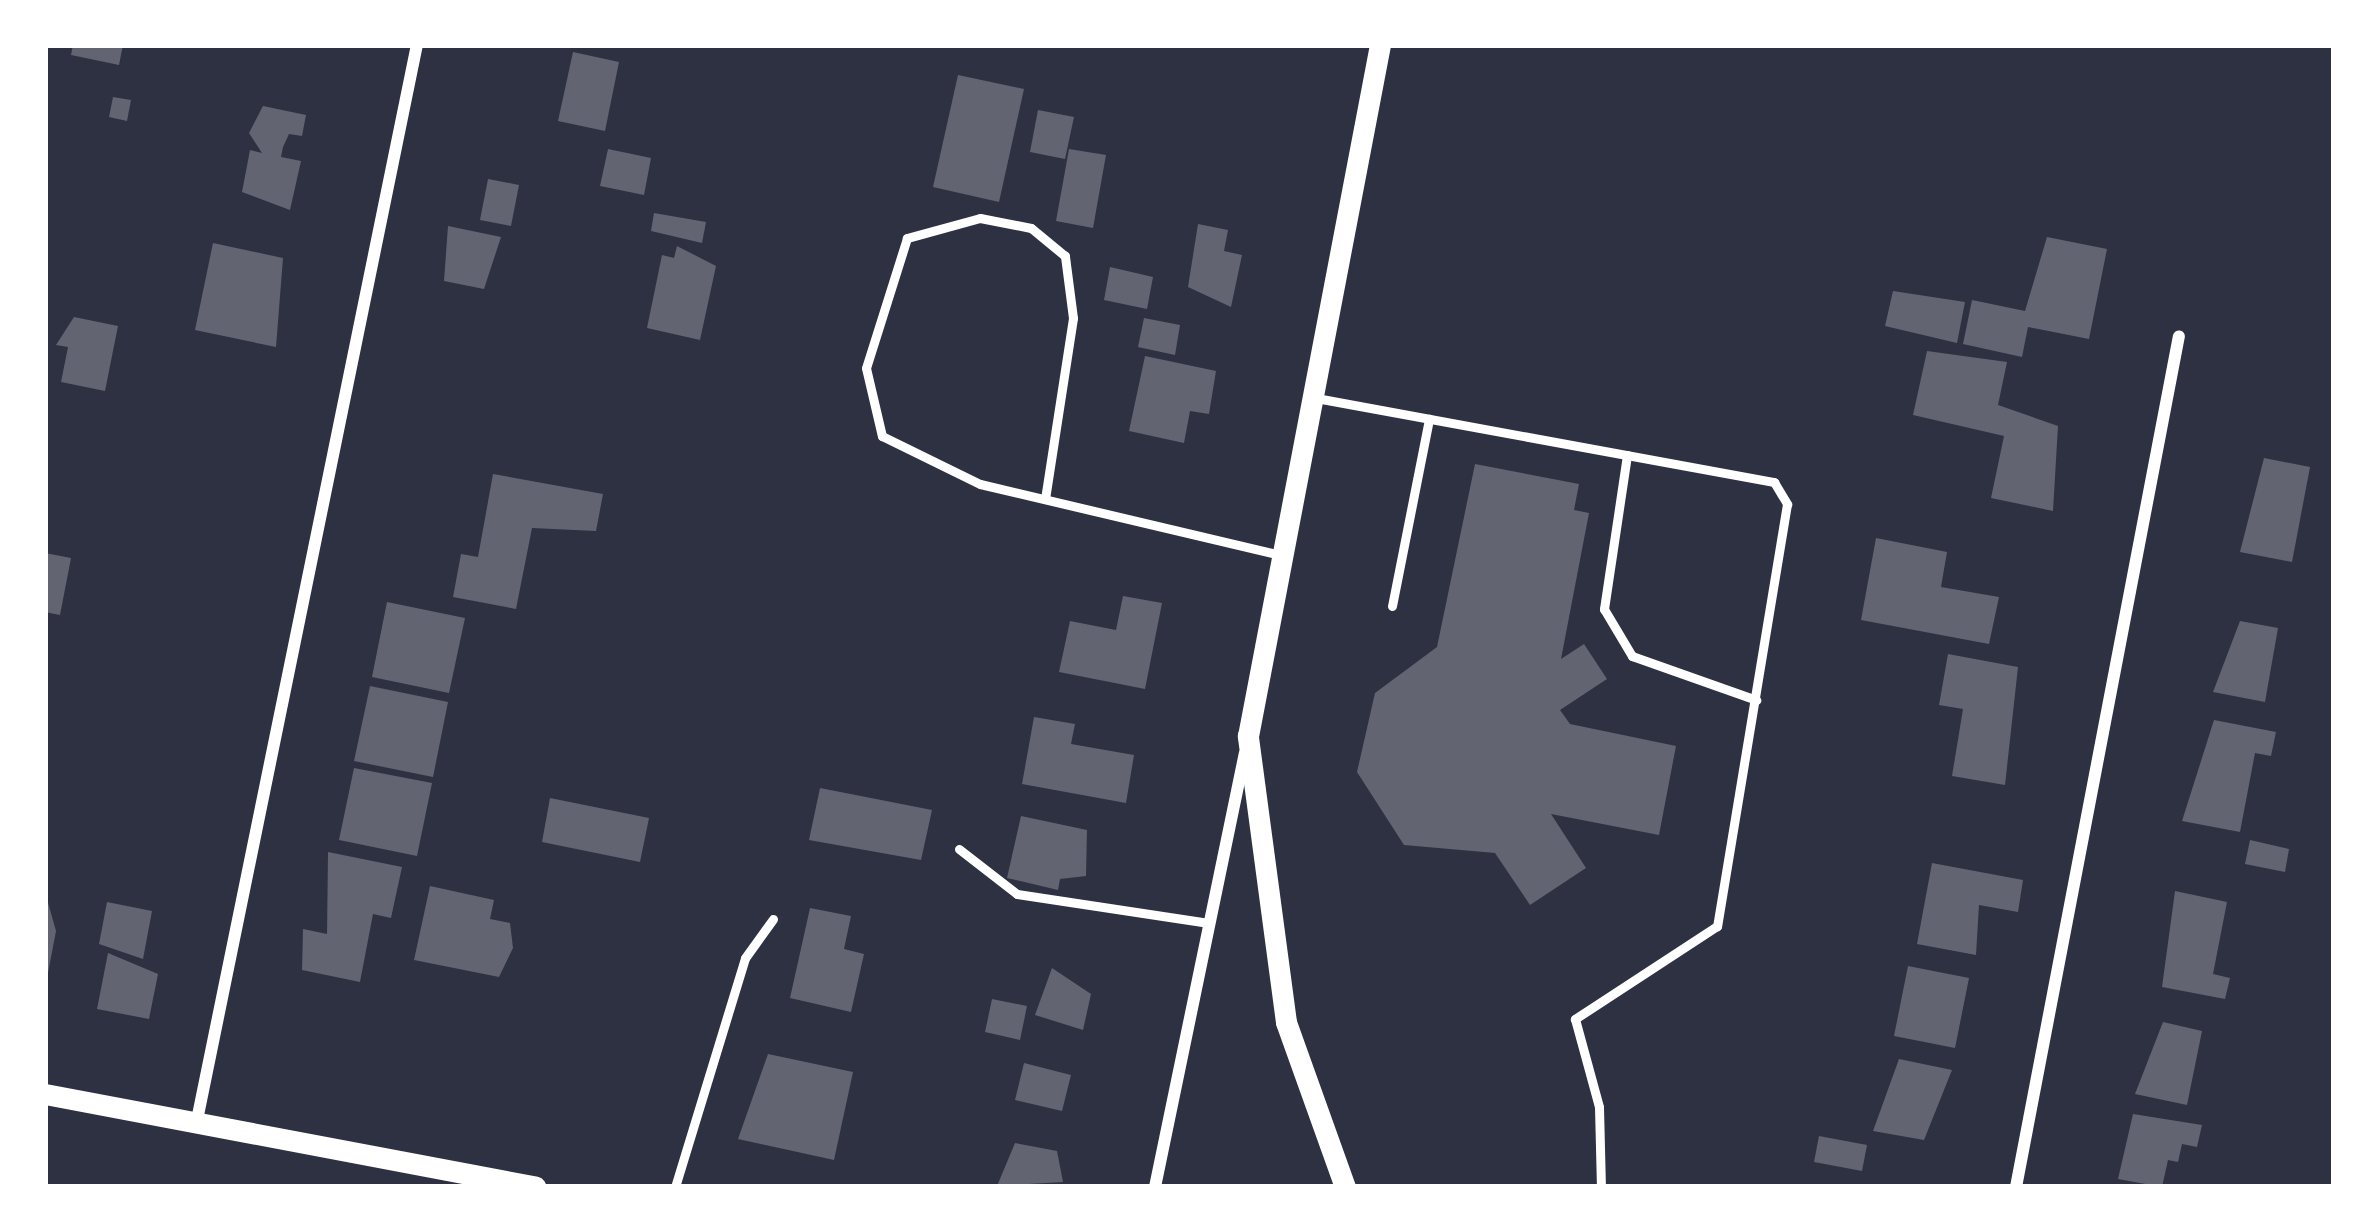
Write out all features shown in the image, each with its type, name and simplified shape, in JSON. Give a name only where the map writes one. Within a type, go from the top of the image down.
[{"type":"street","points":[[196,1126],[416,45]]},
{"type":"street","points":[[1155,1187],[1248,736],[1309,397],[1380,45]]},
{"type":"street","points":[[2016,1187],[2179,337]]},
{"type":"street","points":[[1248,736],[1286,1022],[1345,1187]]},
{"type":"street","points":[[45,1094],[535,1187]]},
{"type":"lane","points":[[1045,499],[1072,318],[1065,256],[1030,228],[980,218],[907,238],[866,368],[882,436],[980,484],[1281,555]]},
{"type":"lane","points":[[1309,397],[1774,482],[1787,504],[1717,926],[1575,1019],[1599,1107],[1601,1187]]},
{"type":"lane","points":[[1392,606],[1429,419]]},
{"type":"lane","points":[[1627,455],[1604,609],[1632,656],[1756,700]]},
{"type":"lane","points":[[959,849],[1017,894],[1209,922]]},
{"type":"lane","points":[[675,1187],[745,958],[773,919]]},
{"type":"building","points":[[73,45],[123,45],[119,65],[71,55]]},
{"type":"building","points":[[573,52],[619,62],[605,131],[558,121]]},
{"type":"building","points":[[958,75],[1024,89],[999,202],[933,187]]},
{"type":"building","points":[[113,97],[131,100],[127,121],[109,117]]},
{"type":"building","points":[[263,106],[306,115],[302,136],[289,134],[281,157],[301,161],[290,210],[242,192],[250,150],[262,153],[249,133]]},
{"type":"building","points":[[1038,110],[1074,117],[1065,159],[1030,152]]},
{"type":"building","points":[[608,149],[651,158],[644,195],[600,186]]},
{"type":"building","points":[[1069,149],[1106,155],[1093,228],[1056,221]]},
{"type":"building","points":[[488,179],[519,185],[511,226],[480,220]]},
{"type":"building","points":[[654,213],[706,222],[702,243],[651,231]]},
{"type":"building","points":[[1198,224],[1228,230],[1224,251],[1242,255],[1231,307],[1188,287]]},
{"type":"building","points":[[448,226],[501,237],[484,289],[444,281]]},
{"type":"building","points":[[2047,237],[2107,249],[2089,339],[2028,327],[2022,357],[1963,344],[1972,300],[2025,311]]},
{"type":"building","points":[[213,243],[283,258],[276,347],[195,330]]},
{"type":"building","points":[[677,246],[716,266],[700,340],[647,328],[662,255],[674,258]]},
{"type":"building","points":[[1110,267],[1153,277],[1147,309],[1104,300]]},
{"type":"building","points":[[1893,291],[1965,302],[1957,343],[1885,326]]},
{"type":"building","points":[[74,317],[118,326],[105,391],[61,382],[68,347],[56,345]]},
{"type":"building","points":[[1144,318],[1180,325],[1175,355],[1138,347]]},
{"type":"building","points":[[1927,351],[2007,362],[1998,405],[2058,426],[2053,511],[1991,498],[2004,436],[1913,415]]},
{"type":"building","points":[[1145,356],[1216,371],[1209,414],[1190,411],[1184,443],[1129,431]]},
{"type":"building","points":[[2264,458],[2310,467],[2292,562],[2240,552]]},
{"type":"building","points":[[1475,464],[1579,484],[1574,510],[1589,513],[1561,659],[1584,644],[1607,679],[1560,710],[1570,724],[1676,746],[1659,835],[1551,814],[1586,868],[1530,905],[1495,853],[1404,845],[1357,772],[1375,693],[1437,647]]},
{"type":"building","points":[[493,474],[603,494],[596,531],[532,528],[516,609],[453,597],[461,554],[478,557]]},
{"type":"building","points":[[1876,538],[1947,552],[1941,587],[1999,597],[1989,644],[1861,620]]},
{"type":"building","points":[[45,553],[71,558],[60,615],[45,612]]},
{"type":"building","points":[[1123,596],[1162,603],[1145,689],[1059,672],[1070,621],[1116,630]]},
{"type":"building","points":[[387,602],[465,618],[449,693],[372,677]]},
{"type":"building","points":[[2240,621],[2278,628],[2265,702],[2213,692]]},
{"type":"building","points":[[1948,654],[2018,667],[2005,785],[1952,776],[1963,709],[1939,705]]},
{"type":"building","points":[[370,686],[448,702],[433,777],[354,761]]},
{"type":"building","points":[[1034,717],[1075,724],[1071,744],[1134,755],[1126,803],[1022,784]]},
{"type":"building","points":[[2214,720],[2276,732],[2271,756],[2255,753],[2240,832],[2182,821]]},
{"type":"building","points":[[354,768],[432,783],[417,856],[339,840]]},
{"type":"building","points":[[820,788],[932,810],[921,860],[809,840]]},
{"type":"building","points":[[550,798],[649,818],[640,862],[542,842]]},
{"type":"building","points":[[1021,816],[1087,830],[1086,876],[1060,879],[1058,890],[1007,878]]},
{"type":"building","points":[[2250,840],[2289,849],[2285,872],[2245,864]]},
{"type":"building","points":[[328,852],[402,867],[391,918],[373,914],[360,982],[302,970],[303,929],[327,934]]},
{"type":"building","points":[[1932,863],[2023,880],[2018,912],[1979,905],[1976,955],[1917,944]]},
{"type":"building","points":[[430,886],[494,900],[490,919],[510,923],[513,948],[499,977],[414,960]]},
{"type":"building","points":[[2175,891],[2227,902],[2213,974],[2230,978],[2225,999],[2162,987]]},
{"type":"building","points":[[45,892],[56,931],[47,978],[45,978]]},
{"type":"building","points":[[107,902],[152,911],[143,959],[99,944]]},
{"type":"building","points":[[810,908],[851,916],[844,949],[864,954],[851,1012],[790,998]]},
{"type":"building","points":[[108,953],[158,974],[149,1019],[97,1009]]},
{"type":"building","points":[[1908,966],[1969,978],[1955,1048],[1894,1036]]},
{"type":"building","points":[[1052,968],[1091,994],[1083,1030],[1035,1015]]},
{"type":"building","points":[[992,999],[1027,1006],[1020,1040],[985,1032]]},
{"type":"building","points":[[2163,1022],[2202,1031],[2187,1105],[2135,1094]]},
{"type":"building","points":[[768,1054],[853,1072],[834,1160],[738,1139]]},
{"type":"building","points":[[1899,1059],[1952,1070],[1924,1140],[1873,1131]]},
{"type":"building","points":[[1024,1063],[1071,1075],[1062,1111],[1015,1100]]},
{"type":"building","points":[[2133,1114],[2202,1125],[2197,1147],[2182,1144],[2178,1162],[2168,1160],[2162,1187],[2118,1179]]},
{"type":"building","points":[[1819,1136],[1867,1145],[1862,1171],[1814,1162]]},
{"type":"building","points":[[1015,1143],[1057,1151],[1063,1182],[997,1186]]}]
